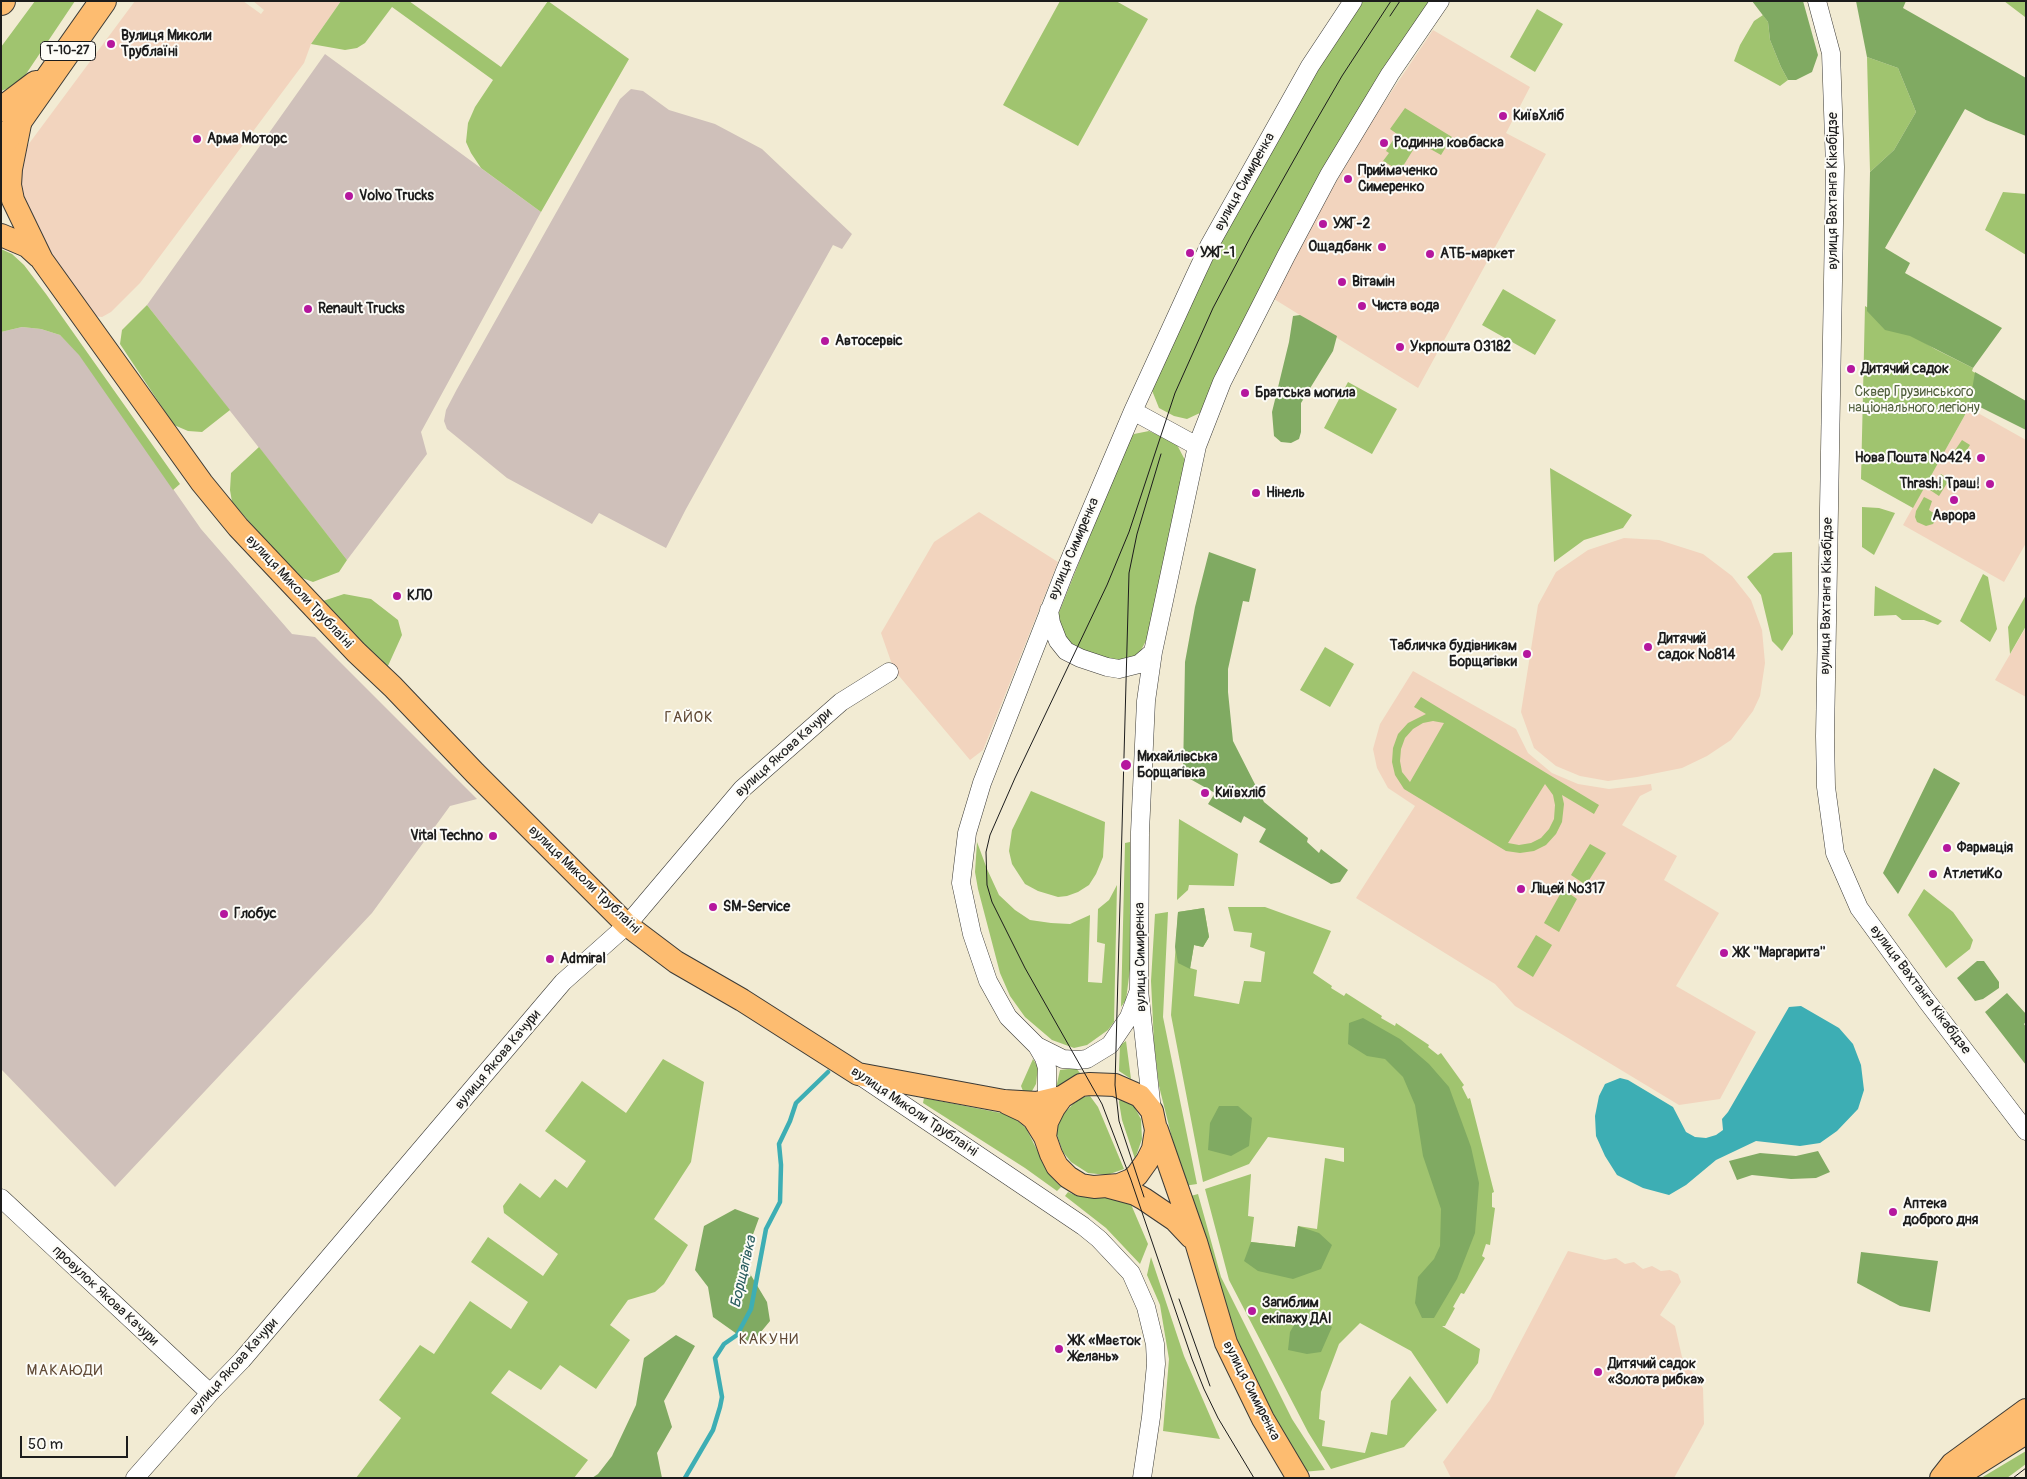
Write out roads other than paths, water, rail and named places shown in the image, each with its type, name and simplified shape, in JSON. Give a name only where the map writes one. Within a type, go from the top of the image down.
[{"type":"highway","name":"Т-10-27","points":[[1,146],[11,113],[55,70],[102,1]]},
{"type":"main road","name":"вулиця Миколи Трублаїні","points":[[11,113],[10,185],[13,200],[34,253],[202,483],[238,527],[356,652],[394,687],[626,925],[676,962],[742,1000],[858,1074]]},
{"type":"main road","points":[[1,210],[34,253]]},
{"type":"main road","points":[[1,235],[34,253]]},
{"type":"main road","points":[[858,1074],[1004,1101],[1050,1114]]},
{"type":"main road","points":[[1004,1101],[1024,1111],[1034,1119],[1050,1114],[1081,1085],[1115,1084],[1140,1096],[1154,1120],[1153,1149],[1137,1175],[1124,1183],[1109,1187],[1081,1185],[1068,1177],[1057,1166],[1051,1154],[1050,1114]]},
{"type":"main road","name":"вулиця Симиренка","points":[[1154,1120],[1196,1242],[1226,1343],[1263,1419],[1298,1478]]},
{"type":"main road","name":"вулиця Симиренка","points":[[1109,1187],[1135,1194],[1144,1199],[1175,1220],[1196,1242]]},
{"type":"main road","points":[[1941,1478],[1952,1464],[2026,1410]]},
{"type":"main road","points":[[1955,1478],[2026,1432]]},
{"type":"street","name":"вулиця Симиренка","points":[[1050,1114],[1047,1068],[1044,1058],[1037,1046],[1008,1017],[988,981],[972,934],[961,883],[967,832],[976,800],[1049,610],[1133,411],[1209,246],[1310,66],[1353,1]]},
{"type":"street","name":"вулиця Симиренка","points":[[1154,1120],[1139,990],[1141,806],[1146,701],[1153,652],[1197,446],[1222,382],[1329,175],[1390,74],[1440,1]]},
{"type":"street","name":"вулиця Вахтанга Кікабідзе","points":[[1817,1],[1831,53],[1835,167],[1825,736],[1826,787],[1835,853],[1859,908],[1926,1000],[2026,1131]]},
{"type":"street","points":[[1133,411],[1197,446]]},
{"type":"street","points":[[1049,610],[1056,637],[1062,646],[1066,651],[1089,661],[1113,669],[1127,668],[1139,664],[1153,652]]},
{"type":"street","name":"вулиця Якова Качури","points":[[135,1478],[210,1393],[242,1360],[564,982],[626,925],[742,789],[841,702],[889,672]]},
{"type":"street","points":[[1037,1046],[1063,1059],[1087,1059],[1110,1045],[1129,1016],[1139,990]]},
{"type":"street","name":"вулиця Миколи Трублаїні","points":[[858,1074],[1082,1226],[1099,1239],[1131,1274],[1146,1306],[1155,1344],[1156,1364],[1151,1417],[1142,1478]]},
{"type":"street","name":"провулок Якова Качури","points":[[1,1198],[210,1393]]},
{"type":"water","points":[[1801,1006],[1839,1028],[1853,1044],[1861,1065],[1864,1090],[1858,1109],[1837,1131],[1820,1143],[1800,1146],[1756,1141],[1716,1160],[1686,1185],[1669,1195],[1643,1188],[1617,1175],[1605,1156],[1596,1136],[1595,1116],[1599,1096],[1605,1084],[1620,1078],[1628,1080],[1673,1107],[1686,1132],[1695,1137],[1706,1138],[1716,1135],[1723,1130],[1722,1119],[1728,1112],[1789,1007]]},
{"type":"waterway","name":"Борщагівка","points":[[685,1478],[713,1430],[720,1407],[722,1397],[715,1358],[724,1344],[737,1335],[751,1309],[766,1229],[780,1202],[781,1165],[779,1144],[796,1103],[828,1072]]},
{"type":"tram line","points":[[1254,1478],[1218,1418],[1204,1389],[1131,1180],[1102,1104],[1025,968],[992,902],[987,885],[986,852],[990,835],[1015,778],[1107,585],[1129,532],[1175,393],[1213,308],[1313,126],[1342,76],[1391,1]]},
{"type":"tram line","points":[[1390,16],[1400,1]]},
{"type":"tram line","points":[[1144,1197],[1119,1121],[1115,1085],[1129,573],[1137,534],[1161,454]]},
{"type":"tram line","points":[[1179,1299],[1210,1386]]},
{"type":"tram line","points":[[2013,1478],[2026,1468]]},
{"type":"place","name":"Вулиця Миколи Трублаїні","points":[[111,44]]},
{"type":"place","name":"КиївХліб","points":[[1503,116]]},
{"type":"place","name":"Арма Моторс","points":[[197,139]]},
{"type":"place","name":"Родинна ковбаска","points":[[1384,143]]},
{"type":"place","name":"Приймаченко Симеренко","points":[[1348,179]]},
{"type":"place","name":"Volvo Trucks","points":[[349,196]]},
{"type":"place","name":"УЖГ-2","points":[[1323,224]]},
{"type":"place","name":"Ощадбанк","points":[[1382,247]]},
{"type":"place","name":"УЖГ-1","points":[[1190,253]]},
{"type":"place","name":"АТБ-маркет","points":[[1430,254]]},
{"type":"place","name":"Вітамін","points":[[1342,282]]},
{"type":"place","name":"Чиста вода","points":[[1362,306]]},
{"type":"place","name":"Renault Trucks","points":[[308,309]]},
{"type":"place","name":"Автосервіс","points":[[825,341]]},
{"type":"place","name":"Укрпошта 03182","points":[[1400,347]]},
{"type":"place","name":"Дитячий садок","points":[[1851,369]]},
{"type":"place","name":"Братська могила","points":[[1245,393]]},
{"type":"place","name":"Нова Пошта №424","points":[[1981,458]]},
{"type":"place","name":"Thrash! Траш!","points":[[1990,484]]},
{"type":"place","name":"Нінель","points":[[1256,493]]},
{"type":"place","name":"Аврора","points":[[1954,500]]},
{"type":"place","name":"КЛО","points":[[397,596]]},
{"type":"place","name":"Дитячий садок №814","points":[[1648,647]]},
{"type":"place","name":"Табличка будівникам Борщагівки","points":[[1527,654]]},
{"type":"place","name":"Михайлівська Борщагівка","points":[[1126,765]]},
{"type":"place","name":"Київхліб","points":[[1205,793]]},
{"type":"place","name":"Vital Techno","points":[[493,836]]},
{"type":"place","name":"Фармація","points":[[1947,848]]},
{"type":"place","name":"АтлетиКо","points":[[1933,874]]},
{"type":"place","name":"Ліцей №317","points":[[1521,889]]},
{"type":"place","name":"SM-Service","points":[[713,907]]},
{"type":"place","name":"Глобус","points":[[224,914]]},
{"type":"place","name":"ЖК ''Маргарита''","points":[[1724,953]]},
{"type":"place","name":"Admiral","points":[[550,959]]},
{"type":"place","name":"Аптека доброго дня","points":[[1893,1212]]},
{"type":"place","name":"Загиблим екіпажу ДАІ","points":[[1252,1311]]},
{"type":"place","name":"ЖК «Маєток Желань»","points":[[1059,1349]]},
{"type":"place","name":"Дитячий садок «Золота рибка»","points":[[1598,1372]]},
{"type":"district","name":"ГАЙОК","points":[[689,718]]},
{"type":"district","name":"КАКУНИ","points":[[769,1340]]},
{"type":"district","name":"МАКАЮДИ","points":[[65,1371]]},
{"type":"park label","name":"Сквер Грузинського національного легіону","points":[[1914,400]]}]
